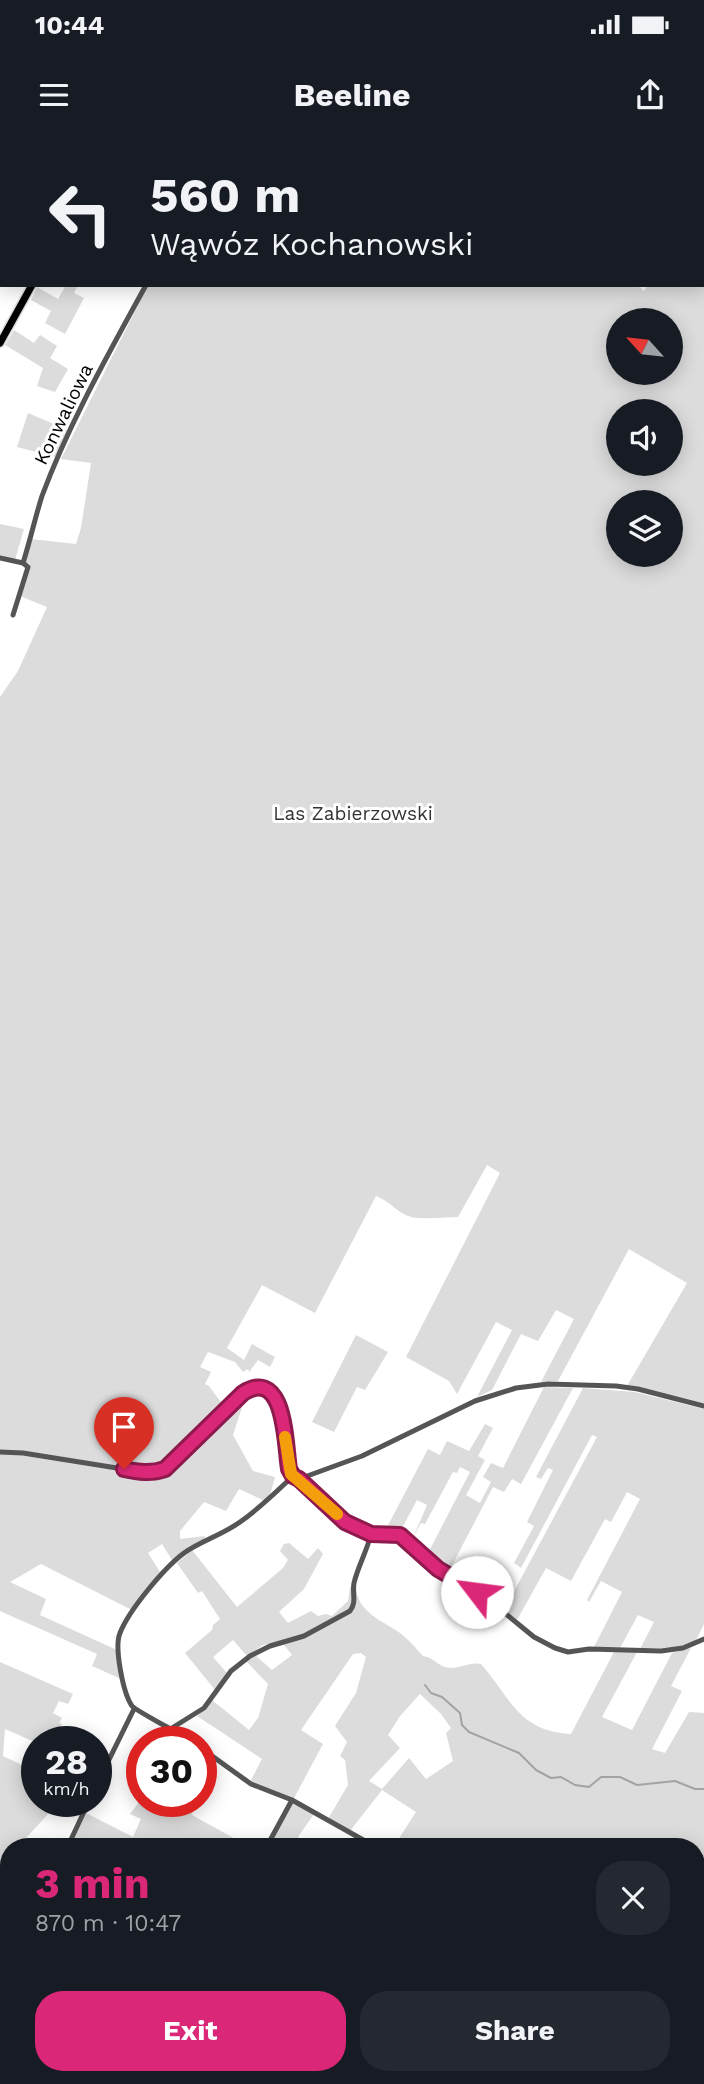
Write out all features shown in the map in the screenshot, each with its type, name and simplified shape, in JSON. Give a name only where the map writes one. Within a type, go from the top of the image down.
[{"type":"main road","points":[[0,343],[31,287]]},
{"type":"street","name":"Konwaliowa","points":[[13,615],[28,567],[23,563],[42,497],[69,433],[145,287]]},
{"type":"street","points":[[0,558],[23,563]]},
{"type":"street","points":[[168,1726],[134,1709],[126,1693],[118,1643],[121,1631],[148,1591],[184,1553],[237,1524],[296,1478],[362,1456],[475,1401],[516,1388],[548,1384],[616,1386],[704,1406]]},
{"type":"street","points":[[0,1452],[156,1472],[165,1469],[243,1393],[251,1387],[263,1388],[277,1402],[289,1469],[296,1478],[345,1522],[371,1534],[400,1535],[438,1569],[484,1596],[534,1637],[555,1648],[568,1651],[661,1651],[683,1648],[704,1639]]},
{"type":"street","points":[[175,1726],[204,1708],[231,1671],[250,1656],[270,1646],[304,1636],[350,1611],[354,1604],[355,1582],[368,1550],[371,1534]]},
{"type":"street","points":[[112,1754],[134,1709]]},
{"type":"street","points":[[217,1760],[251,1784],[292,1800],[359,1838]]},
{"type":"street","points":[[271,1838],[292,1800]]},
{"type":"street","points":[[72,1838],[82,1817]]},
{"type":"green space","points":[[37,287],[58,299],[65,287],[77,287],[74,293],[84,298],[65,334],[45,323],[51,311],[31,300]]},
{"type":"green space","name":"Las Zabierzowski","points":[[147,287],[639,287],[644,291],[647,287],[704,287],[704,1405],[627,1386],[687,1283],[629,1249],[558,1381],[541,1382],[574,1319],[556,1310],[538,1341],[521,1334],[492,1390],[477,1397],[512,1330],[496,1322],[457,1394],[449,1381],[406,1357],[500,1173],[487,1165],[458,1217],[411,1217],[376,1196],[315,1313],[262,1285],[227,1348],[244,1360],[252,1344],[275,1357],[270,1367],[258,1360],[249,1372],[248,1369],[243,1372],[235,1362],[208,1352],[200,1367],[211,1372],[205,1384],[223,1405],[236,1392],[245,1398],[233,1435],[253,1471],[275,1477],[270,1495],[265,1501],[239,1489],[226,1511],[204,1502],[180,1531],[180,1539],[205,1536],[204,1542],[172,1560],[162,1544],[148,1553],[160,1572],[132,1610],[41,1564],[10,1582],[46,1599],[40,1615],[117,1650],[122,1676],[119,1678],[92,1666],[97,1654],[0,1611],[0,697],[18,671],[47,607],[20,596],[30,564],[24,562],[31,539],[76,544],[91,463],[61,459]]},
{"type":"green space","points":[[14,330],[34,343],[40,335],[57,346],[50,358],[68,369],[55,392],[37,386],[43,368],[5,345]]},
{"type":"green space","points":[[28,413],[68,430],[55,457],[17,447]]},
{"type":"green space","points":[[0,524],[24,529],[15,560],[0,557]]},
{"type":"green space","points":[[356,1335],[388,1352],[365,1390],[357,1387],[334,1432],[312,1422]]},
{"type":"green space","points":[[544,1387],[573,1388],[521,1484],[512,1479],[504,1492],[493,1487],[448,1573],[426,1557],[470,1472],[460,1467],[457,1473],[453,1472],[425,1524],[421,1523],[413,1538],[427,1505],[417,1500],[401,1530],[385,1531],[428,1449],[440,1455],[447,1441],[469,1451],[485,1424],[493,1428],[478,1456],[485,1460],[466,1495],[480,1503],[491,1482],[483,1477],[491,1463],[503,1468]]},
{"type":"green space","points":[[583,1388],[635,1392],[704,1409],[704,1624],[695,1642],[681,1647],[640,1649],[654,1622],[638,1615],[620,1648],[594,1647],[622,1592],[601,1581],[589,1602],[587,1600],[640,1499],[627,1492],[611,1522],[605,1519],[571,1581],[546,1568],[517,1620],[504,1610],[597,1437],[592,1435],[521,1568],[514,1563],[534,1526],[527,1522],[553,1470],[548,1468],[541,1479],[536,1477]]},
{"type":"green space","points":[[289,1543],[308,1559],[318,1548],[323,1554],[304,1589],[279,1612],[288,1623],[311,1611],[318,1616],[332,1616],[348,1601],[350,1587],[356,1588],[366,1609],[403,1635],[423,1656],[449,1668],[481,1664],[517,1711],[539,1727],[553,1732],[571,1734],[614,1652],[637,1652],[602,1717],[632,1730],[672,1653],[691,1648],[671,1686],[682,1691],[652,1749],[665,1753],[689,1712],[704,1713],[704,1838],[399,1838],[416,1812],[382,1790],[350,1831],[328,1819],[348,1785],[345,1760],[340,1756],[347,1742],[335,1726],[356,1693],[366,1657],[361,1653],[353,1654],[301,1730],[323,1744],[293,1800],[250,1782],[262,1759],[217,1729],[217,1726],[212,1726],[197,1716],[212,1700],[249,1730],[258,1718],[268,1684],[245,1660],[255,1655],[272,1670],[292,1655],[284,1645],[272,1646],[272,1643],[263,1645],[247,1656],[233,1640],[213,1657],[227,1673],[215,1690],[185,1653],[212,1630],[213,1625],[220,1619],[202,1591],[198,1593],[177,1563],[192,1550],[237,1607],[283,1568],[288,1560],[280,1551],[284,1544]],"holes":[[[420,1694],[451,1728],[446,1733],[453,1761],[426,1779],[409,1758],[382,1789],[369,1781],[400,1748],[388,1735],[400,1716]]]},
{"type":"green space","points":[[0,1662],[73,1694],[68,1704],[59,1701],[53,1713],[62,1718],[59,1723],[61,1726],[21,1726],[21,1736],[5,1729],[3,1756],[21,1764],[21,1817],[45,1817],[26,1838],[0,1838]]},
{"type":"green space","points":[[293,1803],[314,1814],[299,1838],[273,1838]]},
{"type":"green space","points":[[84,1817],[94,1817],[133,1837],[141,1819],[137,1817],[196,1817],[234,1838],[75,1838]]},
{"type":"waterway","points":[[425,1685],[431,1693],[442,1697],[460,1713],[462,1725],[469,1732],[519,1753],[536,1770],[551,1778],[561,1777],[575,1785],[589,1787],[601,1777],[620,1777],[637,1785],[675,1781],[695,1789],[704,1789]]},
{"type":"slow traffic","points":[[285,1437],[291,1474],[337,1514]]},
{"type":"route","points":[[124,1469],[156,1472],[165,1469],[243,1393],[251,1387],[263,1388],[275,1397],[280,1410],[289,1469],[293,1476],[345,1522],[371,1534],[400,1535],[438,1569],[477,1592]]}]
